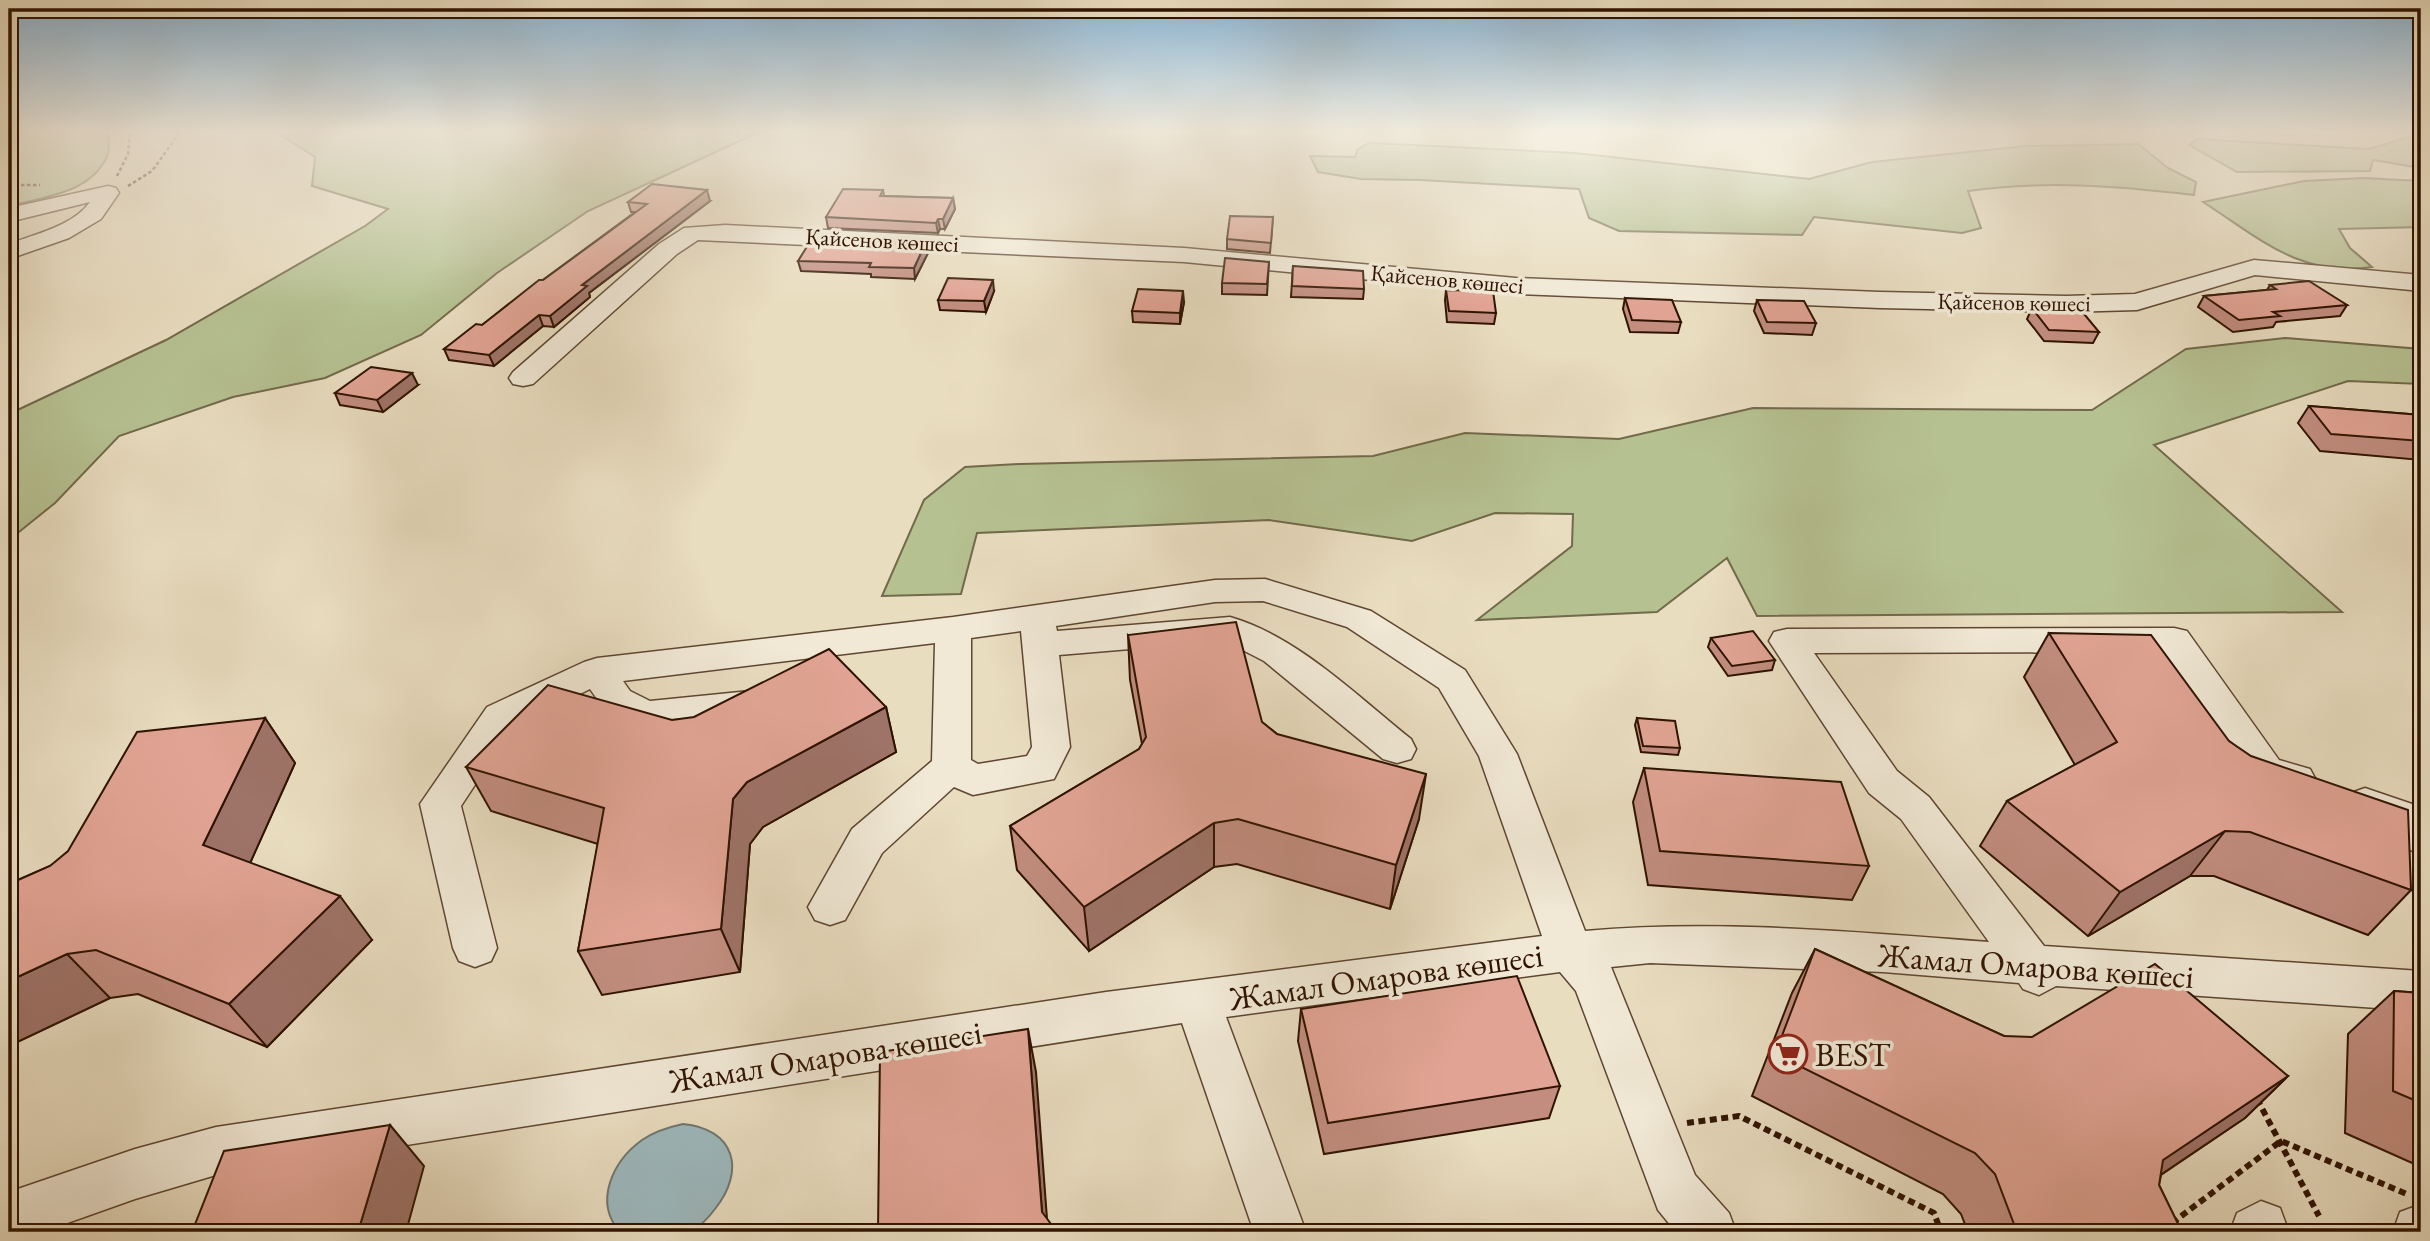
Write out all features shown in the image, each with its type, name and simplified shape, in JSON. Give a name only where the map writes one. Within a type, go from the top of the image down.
[{"type":"street","points":[[9,215],[108,193]]},
{"type":"street","points":[[9,252],[61,233],[93,214],[108,193]]},
{"type":"street","name":"Қайсенов көшесі","points":[[523,378],[668,249],[692,233],[725,232],[1184,255],[1516,286],[1880,300],[2066,304],[2137,302],[2254,267],[2421,283]]},
{"type":"street","points":[[1040,631],[1128,602],[1215,591],[1265,590],[1359,619],[1452,679],[1498,754],[1570,951],[1595,980],[1676,1192],[1710,1232]]},
{"type":"street","points":[[830,907],[867,841],[951,767],[953,629]]},
{"type":"street","points":[[475,948],[440,804],[500,717],[597,671],[953,629],[1230,629],[1277,652],[1397,749]]},
{"type":"street","points":[[951,767],[973,780],[1040,769],[1051,747],[1040,631]]},
{"type":"street","points":[[2040,976],[1915,808],[1884,782],[1787,641],[2174,640],[2265,770],[2398,815],[2421,838]]},
{"type":"street","points":[[597,671],[617,700],[645,715],[785,700]]},
{"type":"street","name":"Жамал Омарова көшесі","points":[[9,1218],[135,1174],[216,1151],[1197,1001],[1570,951],[1650,944],[1714,964],[2040,976],[2200,978],[2421,991]]},
{"type":"street","name":"Жамал Омарова көшесі","points":[[2040,976],[2421,1016]]},
{"type":"street","points":[[1197,1001],[1280,1232]]},
{"type":"path","points":[[108,193],[118,190]]},
{"type":"path","points":[[2254,1094],[2319,1216]]},
{"type":"path","points":[[1651,1128],[1739,1116],[1934,1213],[1941,1232]]},
{"type":"path","points":[[2281,1141],[2420,1221]]},
{"type":"path","points":[[2161,1232],[2281,1141]]},
{"type":"green space","points":[[9,190],[68,190],[52,196],[9,206]]},
{"type":"green space","points":[[325,190],[634,190],[588,211],[497,273],[421,335],[325,378],[233,397],[119,436],[55,503],[9,540],[9,414],[166,340],[365,226],[388,209]]},
{"type":"green space","points":[[1579,190],[1979,190],[1968,191],[1981,228],[1962,233],[1814,217],[1802,235],[1619,231],[1589,218]]},
{"type":"green space","points":[[2146,190],[2195,190],[2194,195]]},
{"type":"green space","points":[[2261,190],[2421,190],[2421,227],[2339,229],[2350,248],[2372,267],[2346,269],[2323,266],[2281,252],[2203,202]]},
{"type":"green space","points":[[2285,338],[2421,349],[2421,384],[2348,381],[2154,445],[2342,612],[1757,616],[1727,558],[1657,612],[1477,620],[1572,546],[1573,514],[1495,513],[1412,541],[1269,520],[977,533],[961,594],[882,596],[924,500],[965,467],[1373,456],[1465,433],[1619,439],[1753,408],[2092,410],[2186,349]]},
{"type":"water","points":[[683,1124],[701,1127],[724,1143],[732,1166],[725,1194],[707,1218],[691,1231],[668,1234],[620,1232],[608,1208],[607,1195],[615,1170],[642,1140]]},
{"type":"building","points":[[644,190],[707,190],[582,285],[587,286],[550,316],[539,315],[489,355],[444,349],[476,324],[482,325],[539,280],[543,280],[647,204],[628,202]]},
{"type":"building","points":[[842,190],[883,190],[880,196],[953,198],[943,219],[938,219],[936,223],[826,217]]},
{"type":"building","points":[[1230,216],[1273,217],[1271,243],[1227,239]]},
{"type":"building","points":[[813,237],[926,242],[914,268],[869,267],[871,263],[798,261]]},
{"type":"building","points":[[1225,258],[1269,262],[1267,284],[1222,283]]},
{"type":"building","points":[[1293,266],[1363,271],[1364,289],[1292,286]]},
{"type":"building","points":[[948,278],[993,280],[984,301],[938,300]]},
{"type":"building","points":[[2309,281],[2347,305],[2273,312],[2280,316],[2239,320],[2204,296],[2276,289],[2270,285]]},
{"type":"building","points":[[1138,289],[1183,291],[1180,313],[1132,311]]},
{"type":"building","points":[[1446,290],[1493,291],[1496,313],[1449,311]]},
{"type":"building","points":[[1625,298],[1672,300],[1681,322],[1632,320]]},
{"type":"building","points":[[1757,300],[1804,301],[1816,323],[1767,322]]},
{"type":"building","points":[[2032,308],[2080,309],[2099,332],[2049,330]]},
{"type":"building","points":[[371,367],[412,373],[377,400],[335,393]]},
{"type":"building","points":[[2309,406],[2421,415],[2421,441],[2331,434]]},
{"type":"building","points":[[1236,622],[1262,722],[1277,734],[1426,774],[1396,865],[1238,819],[1214,823],[1084,907],[1010,826],[1139,749],[1146,737],[1128,635]]},
{"type":"building","points":[[1753,631],[1775,660],[1732,666],[1711,638]]},
{"type":"building","points":[[2049,633],[2151,635],[2229,741],[2251,756],[2408,810],[2411,890],[2250,832],[2225,831],[2120,892],[2007,801],[2117,742]]},
{"type":"building","points":[[829,649],[886,707],[747,782],[733,799],[721,929],[578,951],[604,808],[466,767],[548,685],[672,720],[694,717]]},
{"type":"building","points":[[265,718],[203,845],[340,896],[229,1004],[96,950],[67,954],[9,981],[9,884],[50,866],[68,851],[137,732]]},
{"type":"building","points":[[1637,718],[1675,721],[1680,748],[1643,746]]},
{"type":"building","points":[[1644,768],[1841,782],[1869,866],[1660,851]]},
{"type":"building","points":[[1815,949],[2004,1036],[2032,1037],[2155,964],[2288,1076],[2163,1160],[2159,1185],[2182,1232],[2017,1232],[1995,1174],[1975,1153],[1775,1054]]},
{"type":"building","points":[[1517,976],[1560,1086],[1328,1123],[1301,1009]]},
{"type":"building","points":[[2394,991],[2421,993],[2421,1103],[2393,1091]]},
{"type":"building","points":[[1028,1029],[1042,1212],[1057,1232],[878,1232],[880,1052]]},
{"type":"building","points":[[390,1125],[358,1232],[192,1232],[224,1151]]},
{"type":"place","name":"BEST","points":[[1788,1054]]}]
